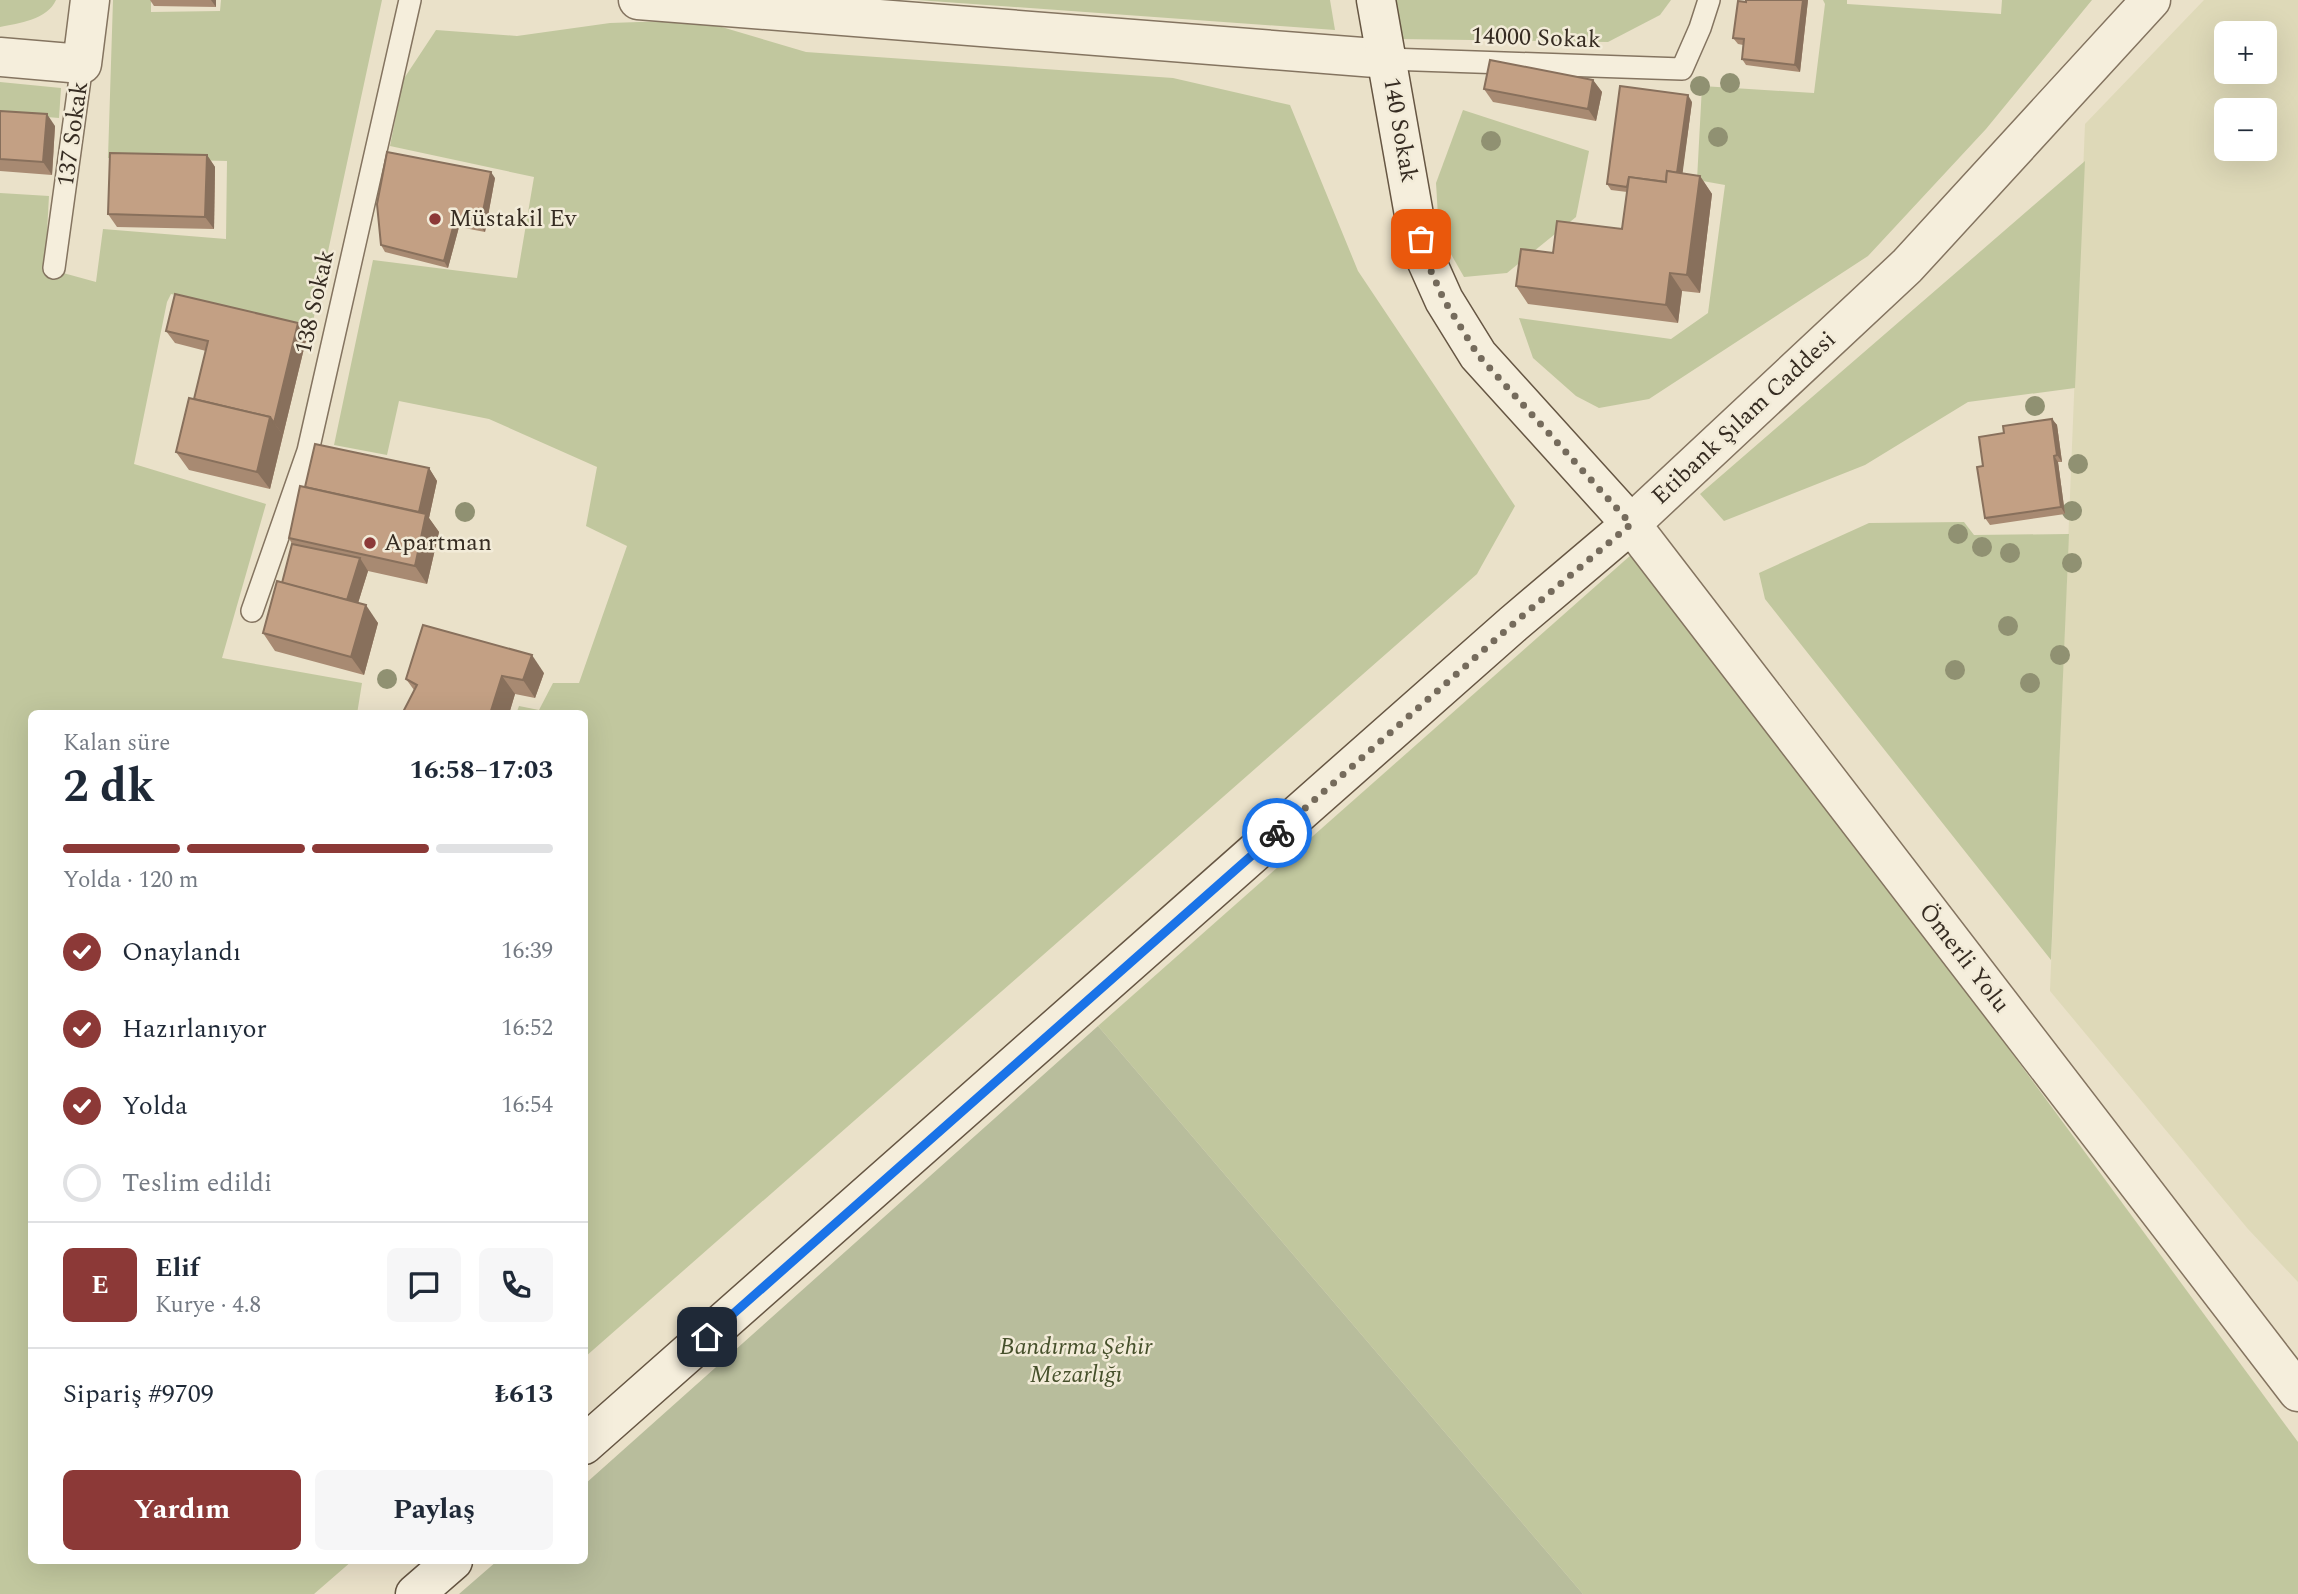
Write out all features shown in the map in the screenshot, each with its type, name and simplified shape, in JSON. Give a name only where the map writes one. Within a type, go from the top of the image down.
[{"type":"street","name":"137 Sokak","points":[[82,64],[90,0]]},
{"type":"street","points":[[638,0],[1388,59]]},
{"type":"street","name":"140 Sokak","points":[[1376,0],[1414,215],[1427,262],[1444,300],[1478,355],[1631,524]]},
{"type":"street","name":"Etibank Şılam Caddesi","points":[[588,1441],[1513,624],[1631,524],[1907,265],[2151,0]]},
{"type":"street","points":[[0,57],[82,64]]},
{"type":"street","name":"Ömerli Yolu","points":[[1631,524],[2298,1392]]},
{"type":"street","points":[[415,1594],[450,1564]]},
{"type":"lane","name":"138 Sokak","points":[[252,611],[308,451],[410,0]]},
{"type":"lane","name":"14000 Sokak","points":[[1388,59],[1682,69],[1709,0]]},
{"type":"lane","name":"137 Sokak","points":[[54,268],[82,64]]},
{"type":"shaded area","points":[[2204,0],[2298,0],[2298,1282],[2248,1229],[2050,991],[2085,124]]},
{"type":"green space","points":[[0,0],[56,0],[52,7],[39,16],[0,27]]},
{"type":"green space","points":[[113,0],[151,0],[151,12],[220,11],[221,0],[382,0],[312,326],[171,294],[167,302],[134,464],[266,504],[222,658],[362,683],[358,710],[28,710],[28,1564],[349,1564],[314,1594],[0,1594],[0,193],[49,196],[45,268],[96,282],[103,229],[226,239],[227,161],[108,158]]},
{"type":"green space","points":[[917,0],[1330,0],[1335,30]]},
{"type":"green space","points":[[1391,0],[1671,0],[1660,15],[1608,42],[1399,39]]},
{"type":"green space","points":[[1823,0],[1847,0],[1847,4],[2001,14],[2002,0],[2092,0],[1986,129],[1868,256],[1649,399],[1599,408],[1576,396],[1533,358],[1519,318],[1671,339],[1708,313],[1725,185],[1697,180],[1702,86],[1814,93],[1825,4]]},
{"type":"green space","points":[[698,20],[806,52],[1173,78],[1290,105],[1358,271],[1515,506],[1477,574],[588,1354],[588,710],[539,710],[553,683],[579,683],[627,546],[586,526],[597,467],[489,419],[399,401],[387,455],[334,445],[373,260],[517,278],[534,177],[390,146],[403,80],[436,30],[517,36],[610,23]]},
{"type":"green space","points":[[0,82],[61,88],[59,118],[0,113]]},
{"type":"green space","points":[[1463,110],[1589,151],[1576,217],[1507,273],[1464,277],[1439,233],[1436,183]]},
{"type":"green space","points":[[2085,161],[2075,388],[1968,402],[1865,465],[1724,521],[1700,494]]},
{"type":"green space","points":[[1964,522],[1974,535],[2069,534],[2051,960],[1765,599],[1759,573],[1869,523]]},
{"type":"green space","points":[[1640,547],[2298,1442],[2298,1594],[1583,1594],[1098,1026]]},
{"type":"green space","points":[[519,706],[539,710],[518,710]]},
{"type":"green space","name":"Bandırma Şehir Mezarlığı","points":[[1098,1026],[1583,1594],[459,1594],[494,1564],[588,1564],[588,1481]]},
{"type":"building","points":[[1803,0],[1795,65],[1742,59],[1744,39],[1733,38],[1738,1]]},
{"type":"building","points":[[1490,60],[1593,80],[1588,109],[1484,89]]},
{"type":"building","points":[[1620,86],[1688,95],[1677,173],[1667,171],[1666,182],[1629,177],[1627,187],[1607,184]]},
{"type":"building","points":[[0,111],[47,114],[43,162],[0,159]]},
{"type":"building","name":"Müstakil Ev","points":[[387,152],[491,172],[480,226],[455,220],[444,261],[381,245],[377,204]]},
{"type":"building","points":[[110,153],[207,155],[205,217],[108,214]]},
{"type":"building","points":[[1667,171],[1700,176],[1687,275],[1670,273],[1666,305],[1516,286],[1521,249],[1553,253],[1557,221],[1622,229],[1629,177],[1666,182]]},
{"type":"building","points":[[175,294],[298,323],[274,423],[270,417],[194,399],[208,341],[166,331]]},
{"type":"building","points":[[189,398],[270,417],[257,472],[176,452]]},
{"type":"building","points":[[2052,419],[2061,507],[1985,518],[1977,467],[1983,466],[1979,437],[2004,433],[2003,426]]},
{"type":"building","name":"Apartman","points":[[315,444],[429,468],[419,512],[305,487]]},
{"type":"building","name":"Apartman","points":[[300,486],[426,514],[415,566],[289,538]]},
{"type":"building","points":[[292,544],[360,558],[347,600],[282,583]]},
{"type":"building","name":"Apartman","points":[[277,581],[366,605],[351,657],[263,633]]},
{"type":"building","points":[[423,625],[532,655],[523,680],[502,676],[491,710],[404,710],[417,685],[406,679]]},
{"type":"way so far","points":[[1277,833],[1513,624],[1631,524],[1478,355],[1444,300],[1427,262],[1421,239]]},
{"type":"place","name":"Müstakil Ev","points":[[435,219]]},
{"type":"place","name":"Apartman","points":[[370,543]]},
{"type":"route","points":[[707,1337],[1277,833]]}]
